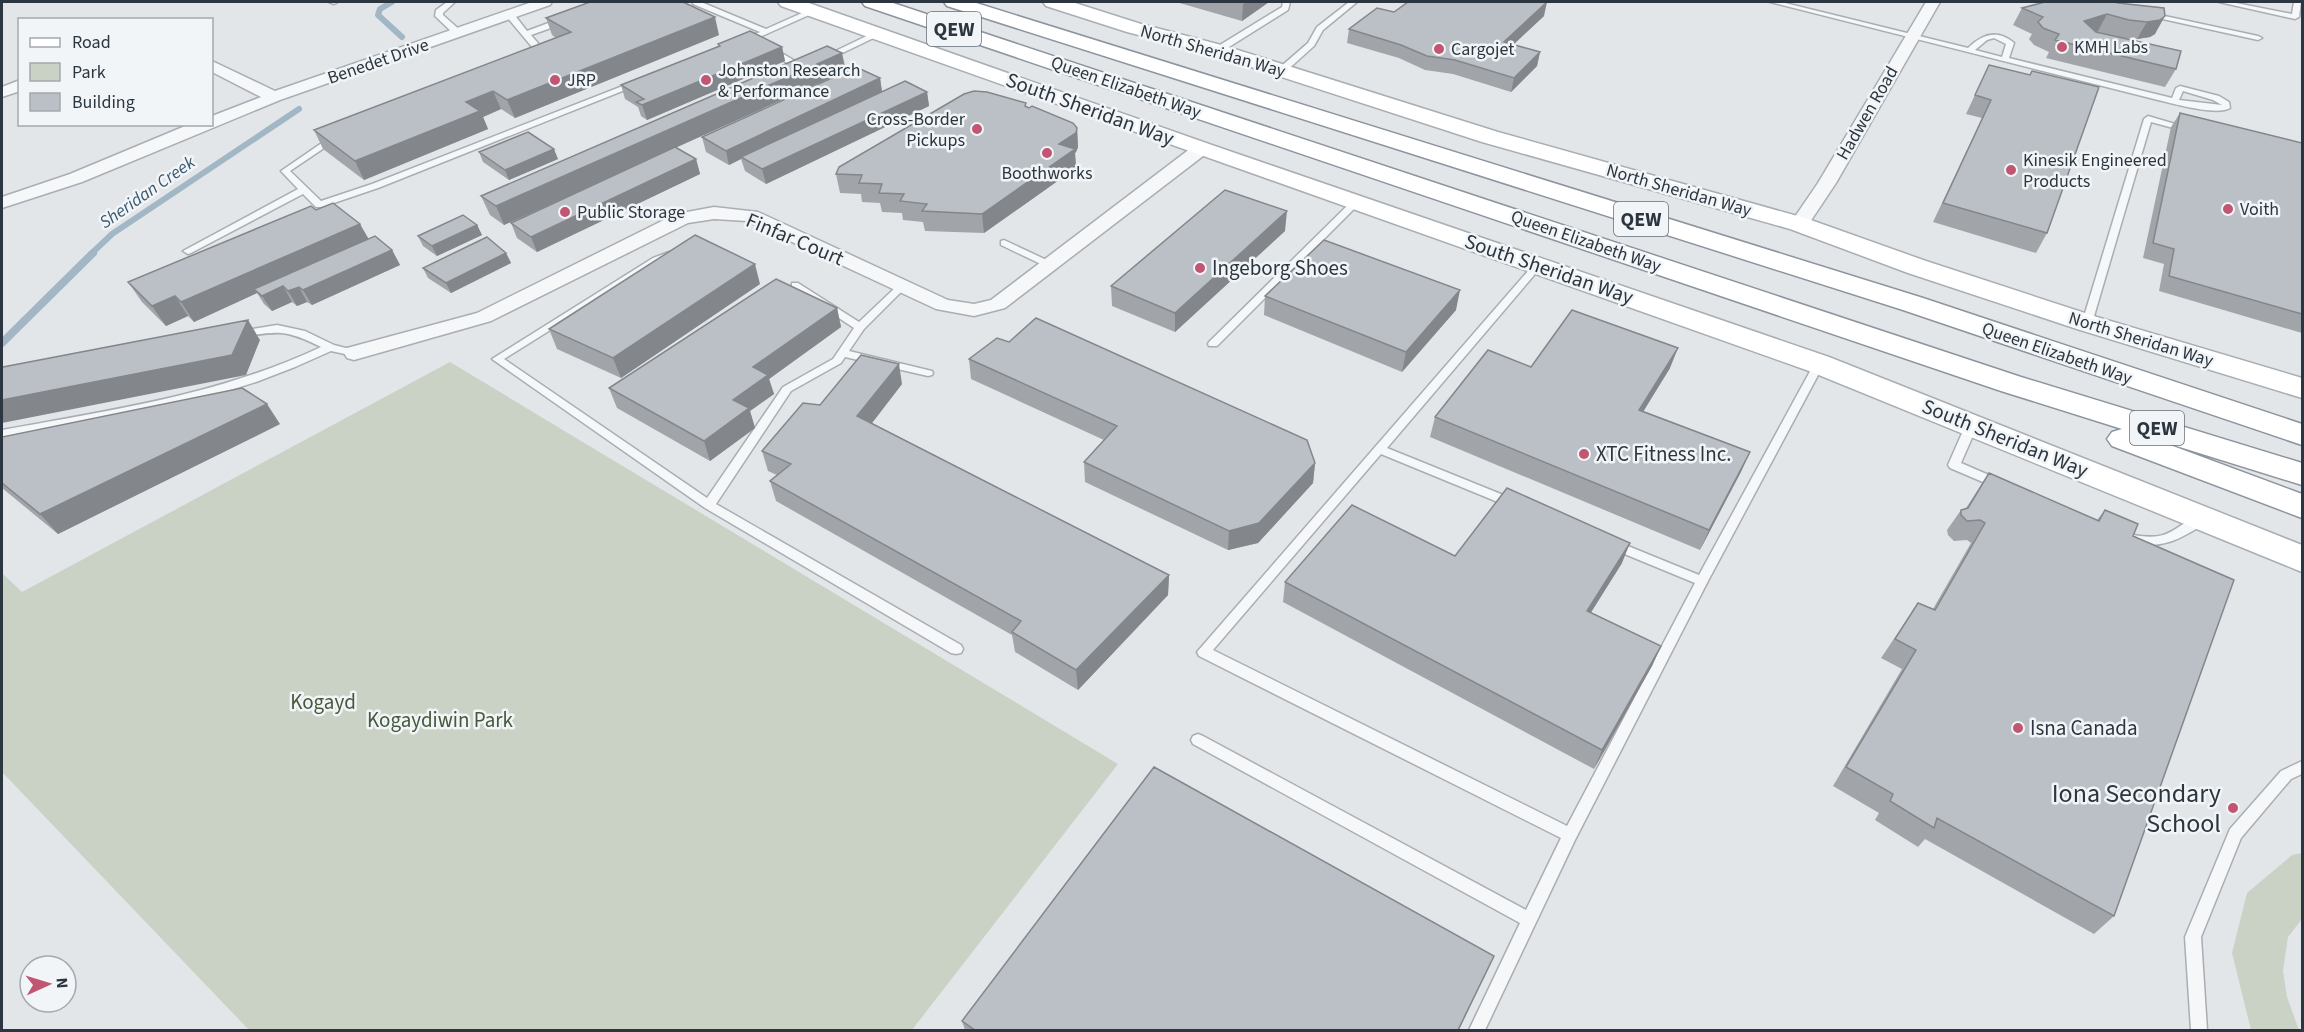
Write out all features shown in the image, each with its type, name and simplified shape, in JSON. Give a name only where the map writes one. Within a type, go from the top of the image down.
[{"type":"main road","name":"South Sheridan Way","points":[[788,2],[1201,149],[1819,364],[2302,559]]},
{"type":"main road","name":"Queen Elizabeth Way","points":[[872,2],[2011,384],[2302,474]]},
{"type":"main road","name":"Queen Elizabeth Way","points":[[954,2],[1913,304],[2302,435]]},
{"type":"main road","name":"North Sheridan Way","points":[[1053,2],[1134,28],[1218,50],[1490,137],[1799,224],[1917,267],[2087,323],[2302,388]]},
{"type":"main road","points":[[2011,384],[2109,433],[2302,506]]},
{"type":"main road","points":[[2167,391],[2302,427]]},
{"type":"street","name":"Benedet Drive","points":[[213,122],[274,97],[545,2]]},
{"type":"street","name":"Hadwen Road","points":[[1799,224],[1827,183],[1933,2]]},
{"type":"street","points":[[213,66],[274,97]]},
{"type":"street","points":[[2,92],[18,86]]},
{"type":"street","points":[[2,203],[76,178],[201,126]]},
{"type":"street","name":"Finfar Court","points":[[354,352],[484,317],[682,218],[714,213],[751,216],[943,305],[974,310],[998,304],[1201,149]]},
{"type":"lane","points":[[451,2],[439,12],[439,16],[458,33]]},
{"type":"lane","points":[[696,2],[766,33]]},
{"type":"lane","points":[[1218,50],[1285,8],[1286,2]]},
{"type":"lane","points":[[1281,71],[1311,44],[1320,29],[1353,2]]},
{"type":"lane","points":[[1774,2],[2207,108],[2226,108],[2226,104],[2216,98],[2180,88],[2175,100]]},
{"type":"lane","points":[[2223,2],[2243,4],[2295,17],[2297,2]]},
{"type":"lane","points":[[740,44],[814,10]]},
{"type":"lane","points":[[2136,11],[2258,38]]},
{"type":"lane","points":[[510,15],[546,57],[534,61]]},
{"type":"lane","points":[[526,34],[570,18]]},
{"type":"lane","points":[[822,59],[880,33]]},
{"type":"lane","points":[[1971,50],[1985,37],[1992,35],[2004,38],[2010,43],[2005,59]]},
{"type":"lane","points":[[751,39],[803,68]]},
{"type":"lane","points":[[792,73],[813,64]]},
{"type":"lane","points":[[347,134],[336,138],[285,171],[319,205],[375,186],[640,82]]},
{"type":"lane","points":[[2087,323],[2148,119],[2203,133]]},
{"type":"lane","points":[[188,251],[304,190]]},
{"type":"lane","points":[[1213,344],[1355,203]]},
{"type":"lane","points":[[1004,243],[1050,265]]},
{"type":"lane","points":[[681,250],[656,261],[496,360],[709,505],[957,649]]},
{"type":"lane","points":[[1538,265],[1204,652],[1570,835]]},
{"type":"lane","points":[[795,285],[860,327]]},
{"type":"lane","points":[[709,505],[787,389],[837,361],[860,327],[902,286]]},
{"type":"lane","points":[[229,336],[277,328],[301,333],[330,346],[354,352]]},
{"type":"lane","points":[[2,434],[216,392],[283,370],[330,346]]},
{"type":"lane","points":[[843,352],[928,373]]},
{"type":"lane","points":[[1477,1030],[1570,835],[1702,580],[1819,364]]},
{"type":"lane","points":[[1972,424],[1954,465],[2009,488]]},
{"type":"lane","points":[[1379,449],[1530,511]]},
{"type":"lane","points":[[2120,534],[2154,544],[2169,539],[2203,519]]},
{"type":"lane","points":[[1605,541],[1702,580]]},
{"type":"lane","points":[[1198,740],[1529,920]]},
{"type":"lane","points":[[2199,1030],[2193,937],[2235,834],[2286,775],[2302,767]]},
{"type":"green space","name":"Kogaydiwin Park","points":[[450,362],[1118,764],[912,1030],[249,1030],[2,772],[2,573],[22,592]]},
{"type":"green space","points":[[2302,853],[2302,919],[2288,937],[2283,971],[2287,997],[2299,1030],[2251,1030],[2232,953],[2247,893],[2292,855]]},
{"type":"building","points":[[590,2],[683,2],[715,17],[507,100],[493,91],[466,102],[480,111],[355,161],[314,130],[571,32],[546,18]]},
{"type":"building","name":"Cargojet","points":[[1408,2],[1547,2],[1504,42],[1540,52],[1514,78],[1455,60],[1427,56],[1401,45],[1349,29],[1377,8],[1394,12]]},
{"type":"building","points":[[2045,2],[2114,2],[2164,8],[2165,16],[2160,20],[2147,22],[2129,20],[2107,14],[2084,21],[2096,32],[2181,51],[2176,69],[2055,40],[2059,34],[2043,28],[2038,22],[2043,17],[2022,8]]},
{"type":"building","points":[[750,31],[782,47],[642,105],[636,102],[644,99],[621,85],[720,46],[718,44]]},
{"type":"building","points":[[827,46],[842,53],[496,206],[481,196]]},
{"type":"building","name":"Kinesik Engineered Products","points":[[1989,65],[2030,75],[2032,71],[2099,87],[2047,233],[1943,203],[1991,100],[1975,95]]},
{"type":"building","points":[[856,67],[880,78],[726,151],[702,137]]},
{"type":"building","points":[[905,81],[927,92],[762,169],[741,157]]},
{"type":"building","points":[[974,91],[987,92],[1026,103],[1025,106],[1029,108],[1032,106],[1073,123],[1077,128],[1076,133],[1059,144],[1075,149],[982,214],[922,211],[927,204],[900,201],[904,194],[879,193],[882,184],[859,183],[862,175],[836,174],[839,167],[964,94]]},
{"type":"building","name":"Voith","points":[[2180,113],[2302,143],[2302,314],[2169,276],[2174,249],[2153,243]]},
{"type":"building","points":[[528,132],[554,149],[505,170],[479,152]]},
{"type":"building","points":[[675,147],[696,159],[531,237],[511,223]]},
{"type":"building","name":"Ingeborg Shoes","points":[[1225,190],[1287,211],[1175,313],[1111,286]]},
{"type":"building","points":[[333,203],[360,224],[181,302],[175,296],[152,306],[128,282],[311,206],[316,210]]},
{"type":"building","points":[[463,215],[477,225],[432,246],[418,236]]},
{"type":"building","points":[[695,235],[755,264],[613,358],[549,329]]},
{"type":"building","points":[[375,236],[392,250],[303,290],[299,287],[288,291],[283,286],[262,296],[254,289]]},
{"type":"building","points":[[487,237],[506,253],[446,283],[423,268]]},
{"type":"building","points":[[1324,240],[1460,290],[1406,352],[1265,296]]},
{"type":"building","points":[[776,279],[837,308],[753,367],[768,375],[733,400],[749,408],[704,441],[609,388]]},
{"type":"building","name":"XTC Fitness Inc.","points":[[1572,310],[1678,348],[1639,410],[1750,452],[1709,530],[1435,417],[1488,350],[1531,367]]},
{"type":"building","points":[[1036,318],[1307,440],[1315,463],[1259,523],[1229,531],[1084,462],[1117,426],[969,359],[997,338],[1009,342]]},
{"type":"building","points":[[248,320],[232,355],[2,400],[3,367]]},
{"type":"building","points":[[861,355],[899,364],[857,416],[1169,575],[1076,670],[1012,632],[1021,621],[770,481],[791,464],[762,451],[803,403],[820,405]]},
{"type":"building","points":[[242,388],[267,404],[40,514],[2,483],[2,437]]},
{"type":"building","name":"Isna Canada","points":[[1989,473],[2099,521],[2105,510],[2138,524],[2133,536],[2234,580],[2114,916],[1937,818],[1934,828],[1890,801],[1893,794],[1846,767],[1916,650],[1895,639],[1918,603],[1935,610],[1985,523],[1980,520],[1967,521],[1961,515],[1961,510],[1968,508]]},
{"type":"building","points":[[1507,488],[1630,543],[1587,611],[1661,646],[1602,750],[1285,582],[1352,505],[1455,556]]},
{"type":"building","points":[[1154,767],[1494,956],[1458,1030],[975,1030],[962,1021]]},
{"type":"waterway","points":[[392,2],[380,9],[378,15],[402,37]]},
{"type":"waterway","name":"Sheridan Creek","points":[[91,254],[112,234],[299,109]]},
{"type":"waterway","name":"Sheridan Creek","points":[[2,343],[93,253]]},
{"type":"place","name":"KMH Labs","points":[[2062,47]]},
{"type":"place","name":"Cargojet","points":[[1439,49]]},
{"type":"place","name":"JRP","points":[[555,80]]},
{"type":"place","name":"Johnston Research & Performance","points":[[706,80]]},
{"type":"place","name":"Cross-Border Pickups","points":[[977,129]]},
{"type":"place","name":"Boothworks","points":[[1047,153]]},
{"type":"place","name":"Kinesik Engineered Products","points":[[2011,170]]},
{"type":"place","name":"Voith","points":[[2228,209]]},
{"type":"place","name":"Public Storage","points":[[565,212]]},
{"type":"place","name":"Ingeborg Shoes","points":[[1200,268]]},
{"type":"place","name":"XTC Fitness Inc.","points":[[1584,454]]},
{"type":"place","name":"Isna Canada","points":[[2018,728]]},
{"type":"place","name":"Iona Secondary School","points":[[2233,808]]},
{"type":"park label","name":"Kogayd","points":[[323,702]]}]
